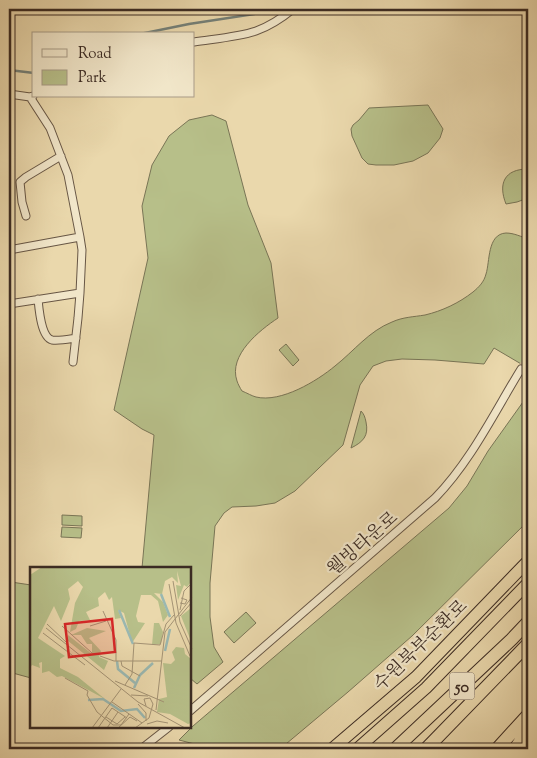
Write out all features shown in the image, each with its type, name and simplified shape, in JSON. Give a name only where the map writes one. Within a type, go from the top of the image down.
[{"type":"highway","name":"수원북부순환로","points":[[332,749],[416,677],[528,561]]},
{"type":"highway","name":"수원북부순환로","points":[[357,749],[426,688],[528,583]]},
{"type":"highway","name":"50","points":[[395,749],[528,622]]},
{"type":"highway","name":"50","points":[[426,749],[528,644]]},
{"type":"highway","points":[[497,749],[528,715]]},
{"type":"highway","points":[[515,749],[528,730]]},
{"type":"street","points":[[195,42],[255,31],[284,17],[293,9]]},
{"type":"street","points":[[9,94],[32,97]]},
{"type":"street","points":[[33,98],[50,128],[68,175],[80,236],[82,250],[80,293],[73,362]]},
{"type":"street","points":[[9,146],[9,152]]},
{"type":"street","points":[[26,216],[22,202],[20,182],[61,156]]},
{"type":"street","points":[[9,250],[80,236]]},
{"type":"street","points":[[9,304],[80,293]]},
{"type":"street","points":[[38,299],[43,332],[47,338],[52,340],[76,338]]},
{"type":"street","name":"웰빙타운로","points":[[191,709],[303,614],[441,492],[473,448],[521,369]]},
{"type":"street","points":[[140,749],[168,728]]},
{"type":"green space","points":[[428,105],[443,129],[440,138],[428,153],[413,161],[394,165],[368,164],[362,158],[352,136],[351,129],[369,108]]},
{"type":"green space","points":[[212,115],[226,121],[248,205],[271,263],[278,318],[247,344],[237,362],[235,371],[242,391],[256,397],[276,397],[309,384],[327,372],[369,336],[384,326],[400,319],[438,311],[462,300],[483,282],[490,249],[495,238],[506,233],[528,239],[528,368],[494,348],[484,364],[402,359],[386,361],[373,366],[360,385],[343,445],[295,491],[275,503],[232,507],[224,513],[215,526],[210,583],[210,617],[214,647],[223,662],[197,684],[191,679],[191,567],[142,567],[154,435],[114,410],[148,258],[142,206],[152,165],[169,136],[189,120]]},
{"type":"green space","points":[[528,169],[528,198],[506,204],[503,190],[505,179],[513,172]]},
{"type":"green space","points":[[286,344],[299,360],[293,366],[279,350]]},
{"type":"green space","points":[[528,395],[528,521],[412,636],[280,749],[214,749],[179,740],[449,508],[467,486],[488,451]]},
{"type":"green space","points":[[361,411],[366,422],[366,435],[362,441],[351,448]]},
{"type":"green space","points":[[62,515],[82,516],[82,526],[62,525]]},
{"type":"green space","points":[[62,527],[82,528],[81,538],[61,537]]},
{"type":"green space","points":[[9,579],[11,582],[30,585],[30,678],[9,672]]},
{"type":"green space","points":[[246,612],[256,623],[234,643],[224,632]]},
{"type":"waterway","points":[[150,32],[267,12],[272,9]]},
{"type":"waterway","points":[[9,70],[32,73]]},
{"type":"tunnel","points":[[521,369],[528,356]]}]
